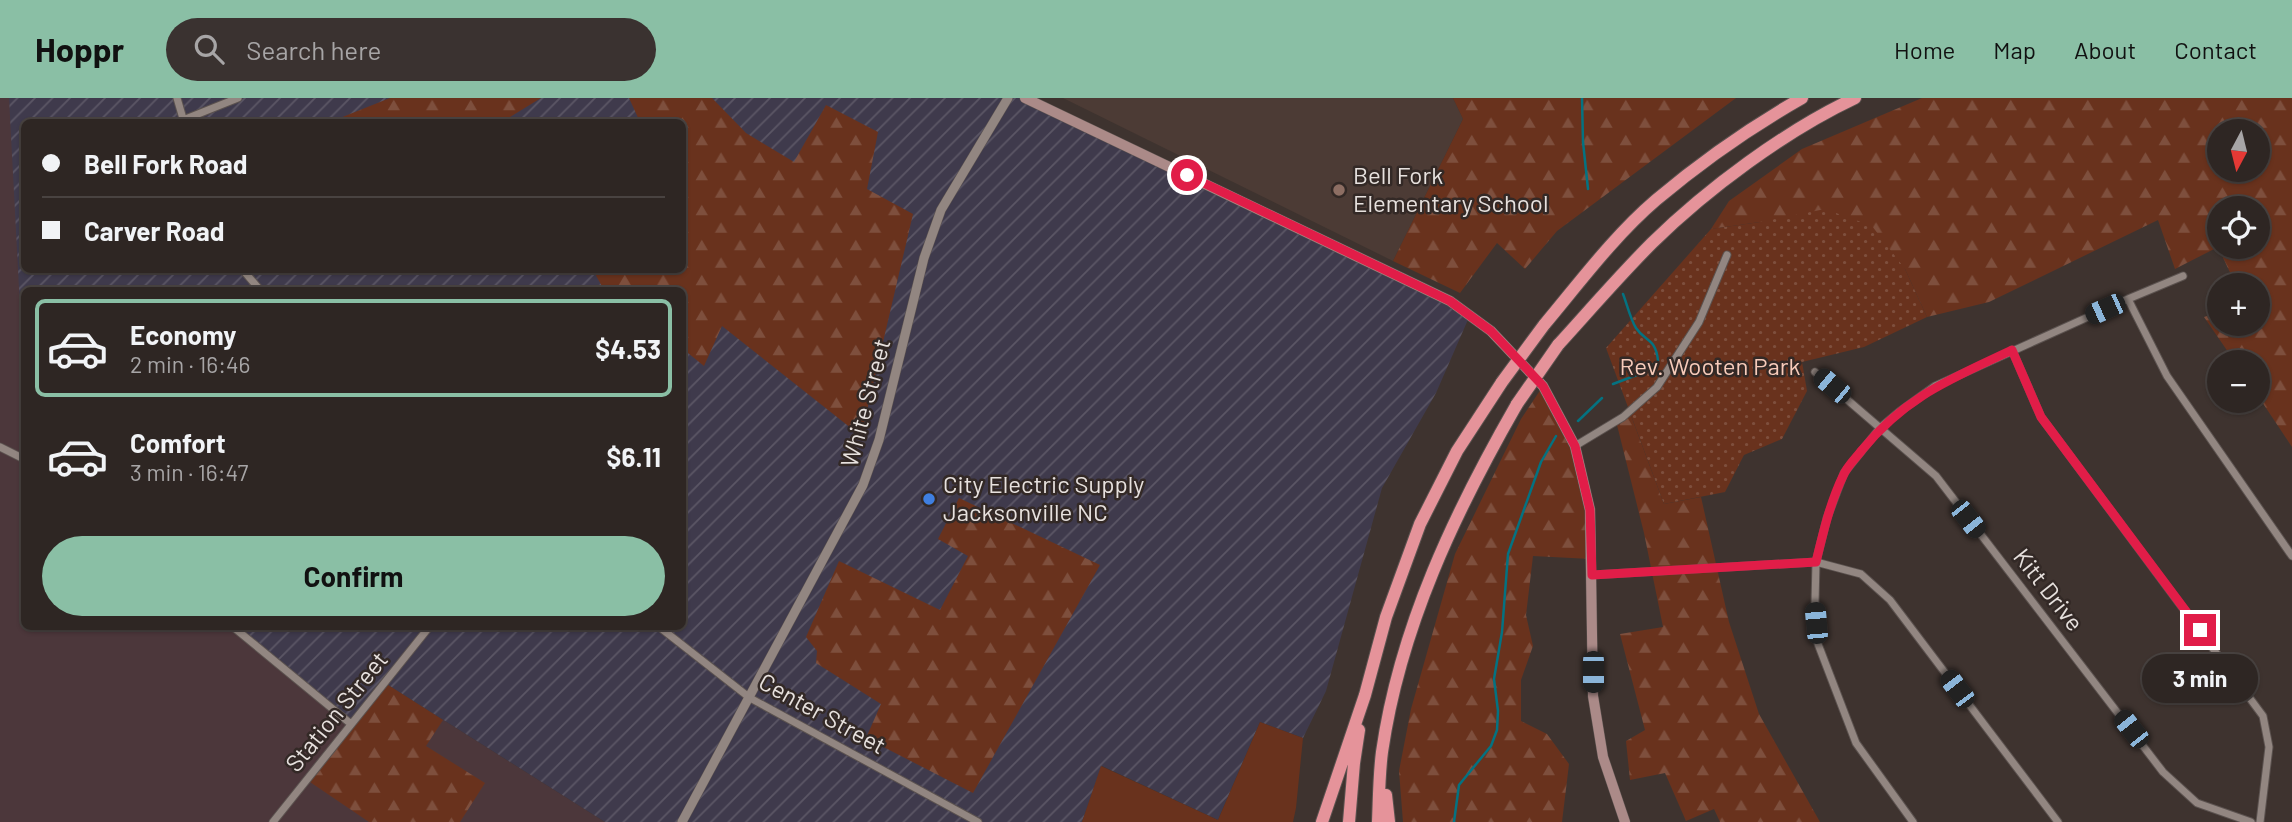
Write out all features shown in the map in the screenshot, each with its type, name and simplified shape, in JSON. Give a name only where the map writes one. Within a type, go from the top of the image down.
[{"type":"highway","points":[[1322,822],[1365,695],[1386,617],[1420,524],[1457,451],[1502,383],[1544,325],[1601,255],[1655,201],[1712,156],[1802,98]]},
{"type":"highway","points":[[1378,822],[1382,753],[1416,614],[1450,530],[1479,469],[1517,404],[1558,345],[1653,242],[1708,194],[1774,145],[1855,98]]},
{"type":"highway","points":[[1349,822],[1354,762],[1365,695]]},
{"type":"highway","points":[[1382,753],[1389,822]]},
{"type":"main road","points":[[1025,98],[1450,301],[1491,331],[1543,386],[1575,446],[1590,510],[1593,696],[1603,757],[1625,822]]},
{"type":"street","points":[[177,98],[183,119]]},
{"type":"street","points":[[189,119],[238,98]]},
{"type":"street","name":"White Street","points":[[682,822],[863,485],[879,440],[924,258],[941,210],[1008,98]]},
{"type":"street","points":[[1575,446],[1623,417],[1657,387],[1699,322],[1727,255]]},
{"type":"street","points":[[246,273],[257,287]]},
{"type":"street","points":[[1913,822],[1856,743],[1818,644],[1816,562],[1827,518],[1844,473],[1880,428],[1935,386],[2183,276]]},
{"type":"street","points":[[2128,299],[2167,376],[2292,555]]},
{"type":"street","points":[[2012,350],[2041,417],[2263,716],[2270,747],[2260,822]]},
{"type":"street","name":"Kitt Drive","points":[[1815,372],[1936,476],[2163,772],[2197,803],[2252,822]]},
{"type":"street","points":[[0,447],[21,458]]},
{"type":"street","points":[[1592,575],[1816,562],[1861,574],[1890,600],[2058,822]]},
{"type":"street","points":[[237,630],[351,724]]},
{"type":"street","name":"Station Street","points":[[273,822],[427,630]]},
{"type":"street","name":"Center Street","points":[[663,630],[750,698],[978,822]]},
{"type":"shaded area","points":[[0,98],[11,98],[21,289],[21,630],[241,630],[385,683],[605,822],[0,822]]},
{"type":"shaded area","points":[[9,98],[1025,98],[1470,315],[1436,393],[1382,488],[1326,691],[1303,738],[1260,722],[1218,820],[1102,766],[1082,822],[605,822],[385,683],[351,724],[237,630],[686,630],[686,287],[21,287],[21,326]]},
{"type":"shaded area","name":"Bell Fork Elementary School","points":[[1063,98],[1453,98],[1463,119],[1393,261]]},
{"type":"green space","points":[[390,98],[541,98],[507,119],[338,119]]},
{"type":"green space","points":[[629,98],[712,98],[746,133],[794,162],[826,105],[878,132],[867,189],[913,214],[861,436],[722,326],[704,366],[686,351],[686,287],[602,287],[595,273],[686,273],[686,119],[639,119]]},
{"type":"green space","points":[[1453,98],[1736,98],[1557,231],[1525,269],[1497,243],[1460,293],[1393,261],[1463,119]]},
{"type":"green space","points":[[1922,98],[2292,98],[2292,447],[2269,413],[2270,350],[2227,350],[2217,336],[2270,336],[2270,273],[2230,273],[2224,259],[2270,259],[2270,196],[2207,196],[2207,253],[2175,269],[2158,220],[1989,302],[1927,317],[1905,269],[1760,222],[1711,229],[1729,201],[1802,149]]},
{"type":"green space","name":"Rev. Wooten Park","points":[[1825,209],[1872,226],[1905,269],[1927,317],[1864,347],[1802,362],[1807,391],[1782,439],[1744,455],[1725,492],[1664,504],[1606,348],[1711,229]]},
{"type":"green space","points":[[1543,386],[1575,446],[1590,510],[1591,559],[1533,556],[1526,615],[1533,646],[1521,680],[1521,721],[1547,734],[1569,764],[1562,822],[1403,822],[1399,771],[1411,709],[1455,554],[1521,419]]},
{"type":"green space","points":[[1630,413],[1664,504],[1701,497],[1729,622],[1759,714],[1820,822],[1720,822],[1714,809],[1686,821],[1665,773],[1630,780],[1626,741],[1645,730],[1620,634],[1663,627],[1644,533],[1616,421]]},
{"type":"green space","points":[[959,498],[1100,565],[973,793],[866,738],[881,704],[816,663],[817,651],[806,637],[839,561],[940,610],[968,556],[938,539]]},
{"type":"green space","points":[[385,683],[443,720],[426,746],[485,783],[460,822],[369,822],[307,780],[354,727]]},
{"type":"green space","points":[[1260,722],[1303,738],[1293,822],[1082,822],[1101,766],[1218,820]]},
{"type":"waterway","points":[[1582,98],[1588,189]]},
{"type":"waterway","points":[[1613,384],[1642,373],[1658,361],[1653,344],[1634,324],[1623,294]]},
{"type":"waterway","points":[[1578,421],[1602,398]]},
{"type":"waterway","points":[[1454,822],[1459,785],[1491,746],[1497,730],[1498,711],[1494,679],[1502,632],[1508,554],[1541,462],[1556,436]]},
{"type":"place","name":"Bell Fork Elementary School","points":[[1339,190]]},
{"type":"place","name":"City Electric Supply Jacksonville NC","points":[[929,499]]},
{"type":"route","points":[[1187,175],[1450,301],[1491,331],[1543,386],[1575,446],[1590,510],[1592,575],[1816,562],[1827,518],[1844,473],[1880,428],[1935,386],[2012,350],[2041,417],[2200,630]]}]
